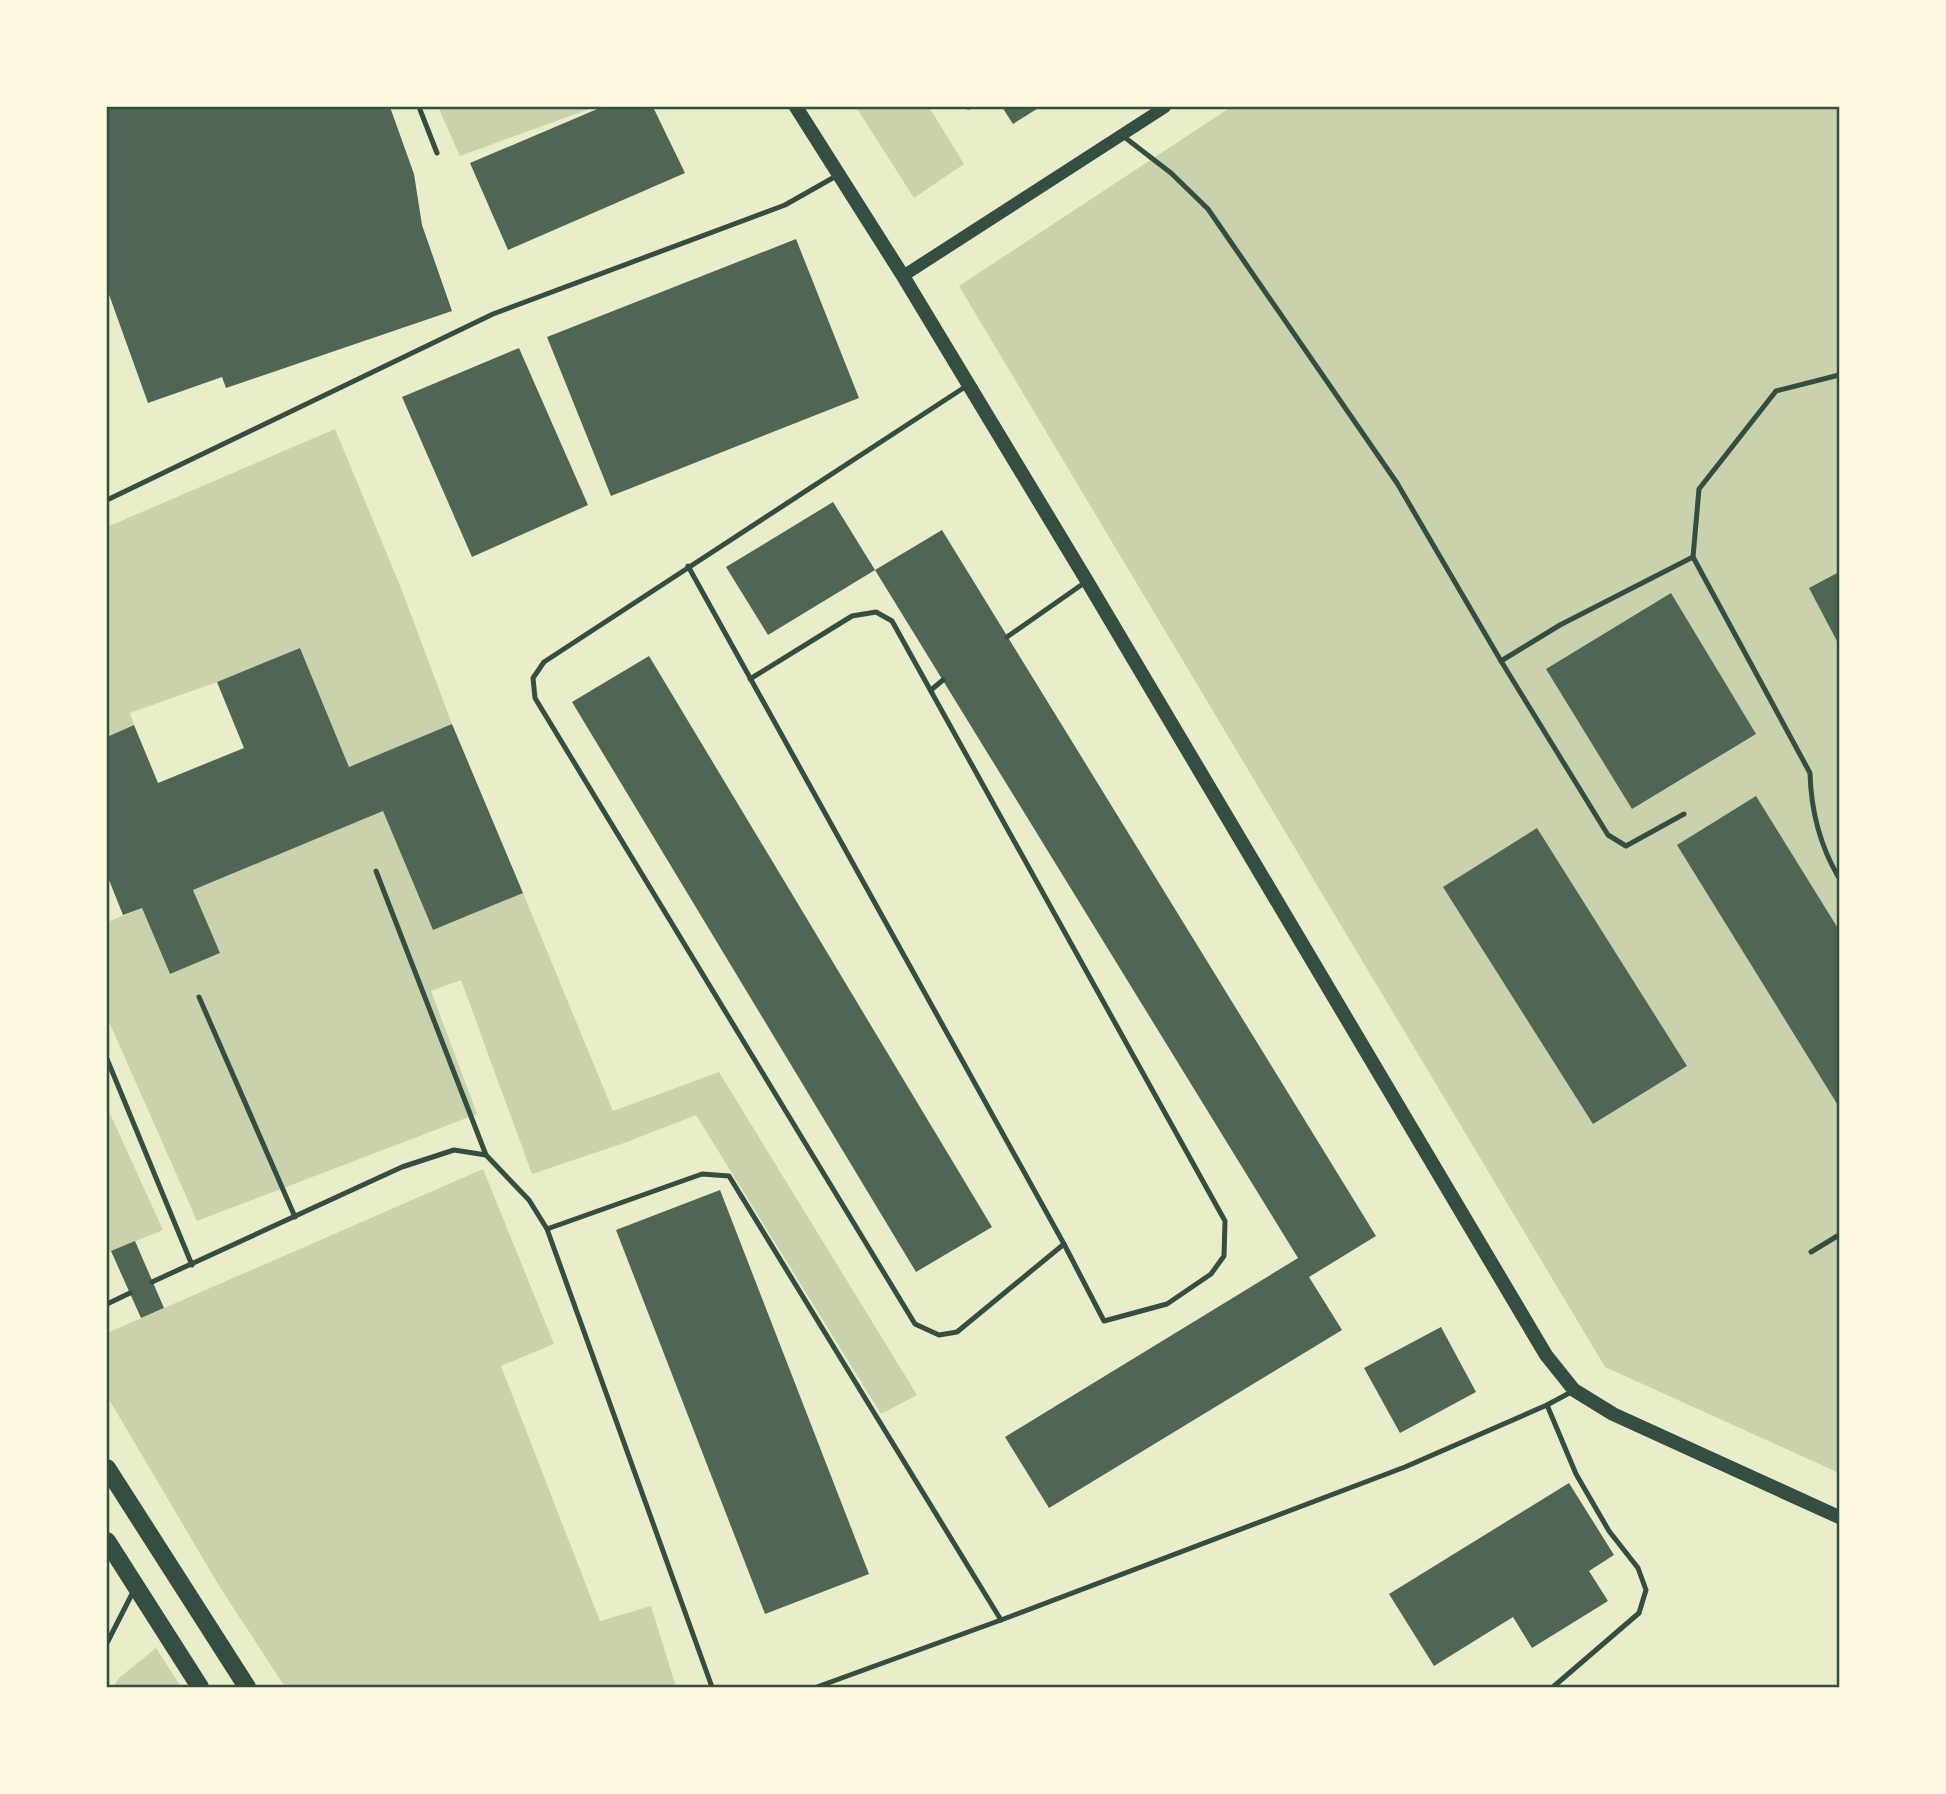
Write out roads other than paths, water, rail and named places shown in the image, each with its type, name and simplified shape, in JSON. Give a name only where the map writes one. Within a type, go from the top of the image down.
[{"type":"main road","points":[[796,107],[1087,581],[1546,1355],[1574,1390],[1613,1414],[1839,1517]]},
{"type":"main road","points":[[107,1468],[247,1687]]},
{"type":"main road","points":[[107,1541],[200,1687]]},
{"type":"street","points":[[902,276],[1123,136],[1164,107]]},
{"type":"lane","points":[[419,107],[437,153]]},
{"type":"lane","points":[[1123,136],[1171,173],[1208,209],[1397,483],[1501,661],[1608,835],[1626,846],[1684,814]]},
{"type":"lane","points":[[107,500],[493,314],[785,205],[838,175]]},
{"type":"lane","points":[[1839,375],[1776,391],[1699,489],[1693,557],[1810,773],[1811,801],[1818,831],[1839,878]]},
{"type":"lane","points":[[968,385],[544,662],[533,678],[535,698],[915,1324],[939,1335],[957,1332],[1064,1244]]},
{"type":"lane","points":[[1501,661],[1560,625],[1693,557]]},
{"type":"lane","points":[[688,566],[750,679],[1064,1244],[1104,1321],[1167,1304],[1210,1274],[1224,1256],[1225,1221],[892,621],[876,612],[852,616],[750,679]]},
{"type":"lane","points":[[1007,637],[1087,581]]},
{"type":"lane","points":[[931,690],[943,680]]},
{"type":"lane","points":[[376,871],[486,1156],[529,1200],[547,1229],[712,1687]]},
{"type":"lane","points":[[199,997],[295,1217]]},
{"type":"lane","points":[[107,1059],[192,1265]]},
{"type":"lane","points":[[152,1282],[402,1167],[454,1150],[486,1156]]},
{"type":"lane","points":[[547,1229],[702,1174],[729,1176],[1001,1620]]},
{"type":"lane","points":[[1811,1252],[1839,1235]]},
{"type":"lane","points":[[107,1304],[130,1293]]},
{"type":"lane","points":[[817,1687],[1405,1467],[1547,1405],[1574,1390]]},
{"type":"lane","points":[[1547,1405],[1576,1474],[1609,1531],[1638,1568],[1646,1590],[1640,1613],[1553,1687]]},
{"type":"lane","points":[[107,1643],[135,1587]]}]
